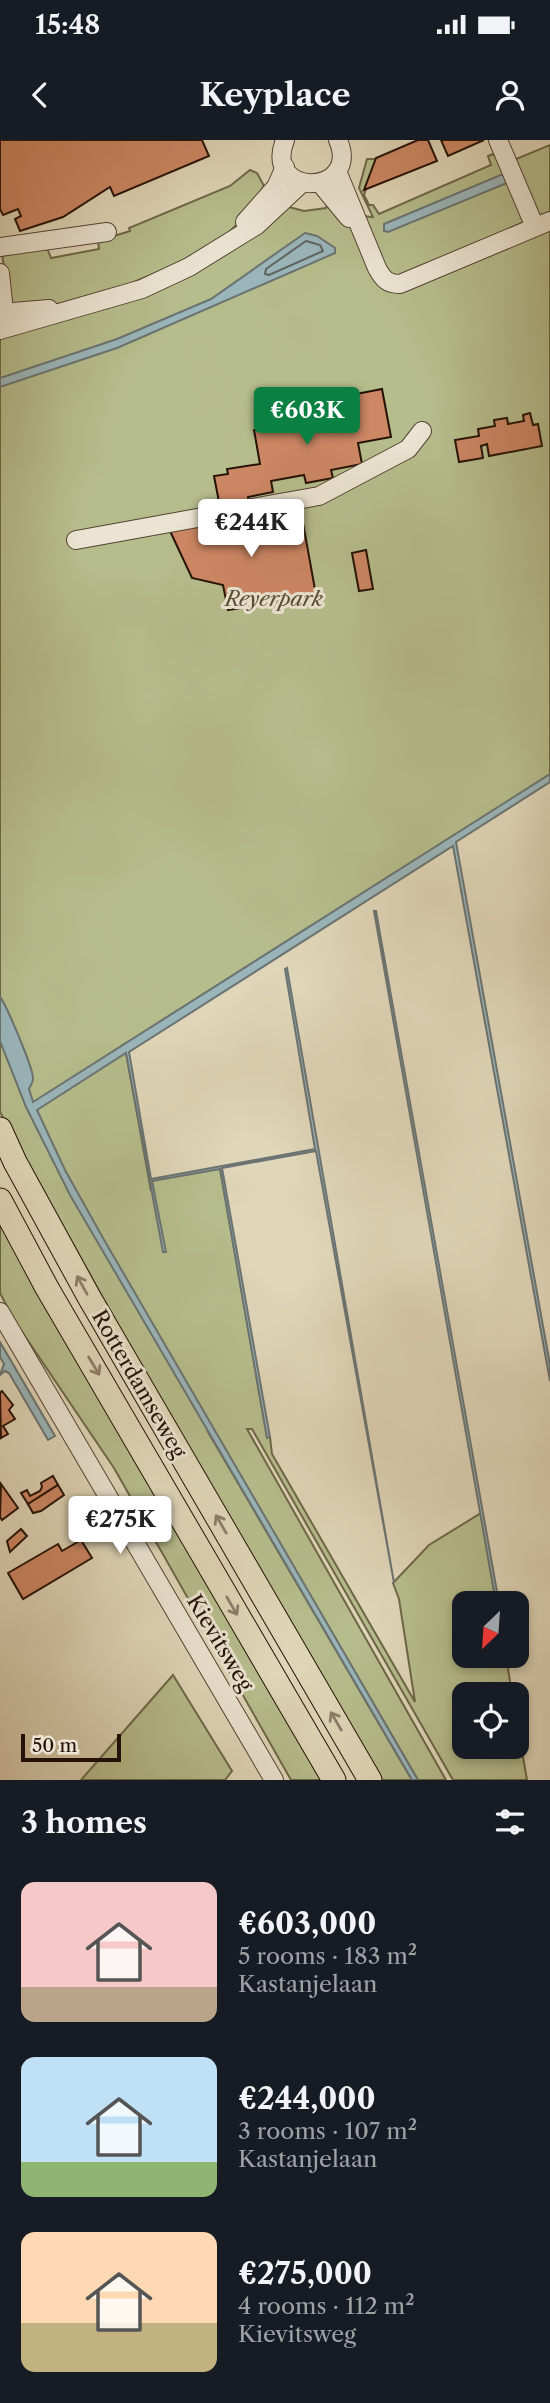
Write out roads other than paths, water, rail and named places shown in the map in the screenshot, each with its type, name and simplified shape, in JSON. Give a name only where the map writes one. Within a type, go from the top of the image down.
[{"type":"main road","name":"Rotterdamseweg","points":[[0,1129],[15,1162],[89,1297],[370,1780]]},
{"type":"main road","name":"Rotterdamseweg","points":[[0,1200],[47,1288],[334,1780]]},
{"type":"street","points":[[285,140],[282,150],[285,167],[295,179],[311,183],[360,231]]},
{"type":"street","points":[[338,140],[342,155],[337,171],[359,221],[360,231],[381,275],[391,284],[400,284],[543,224],[498,140]]},
{"type":"street","points":[[223,245],[276,187],[285,167]]},
{"type":"street","points":[[0,273],[1,318],[70,309],[142,289],[190,267],[257,225],[311,183],[337,171]]},
{"type":"street","points":[[0,247],[107,232]]},
{"type":"street","points":[[76,540],[319,496],[408,449],[422,431]]},
{"type":"street","name":"Kievitsweg","points":[[0,1312],[274,1780]]},
{"type":"water","points":[[503,174],[507,183],[388,232],[384,231],[384,224]]},
{"type":"water","points":[[305,233],[317,236],[335,248],[335,253],[117,348],[0,387],[0,378],[117,339],[211,299]]},
{"type":"water","points":[[550,774],[550,782],[456,842],[550,1365],[550,1381],[453,846],[129,1052],[151,1179],[315,1149],[285,969],[287,968],[394,1583],[316,1151],[222,1168],[270,1437],[267,1438],[220,1169],[152,1181],[166,1252],[163,1252],[126,1053],[37,1110],[65,1170],[103,1238],[418,1780],[412,1780],[70,1195],[26,1107],[0,1041],[0,997],[29,1063],[33,1079],[29,1089],[33,1102]]},
{"type":"water","points":[[374,911],[497,1591],[494,1591]]},
{"type":"water","points":[[0,1342],[55,1436],[48,1440],[9,1373],[5,1371],[0,1375],[4,1364],[0,1357]]},
{"type":"park label","name":"Reyerpark","points":[[274,599]]}]
